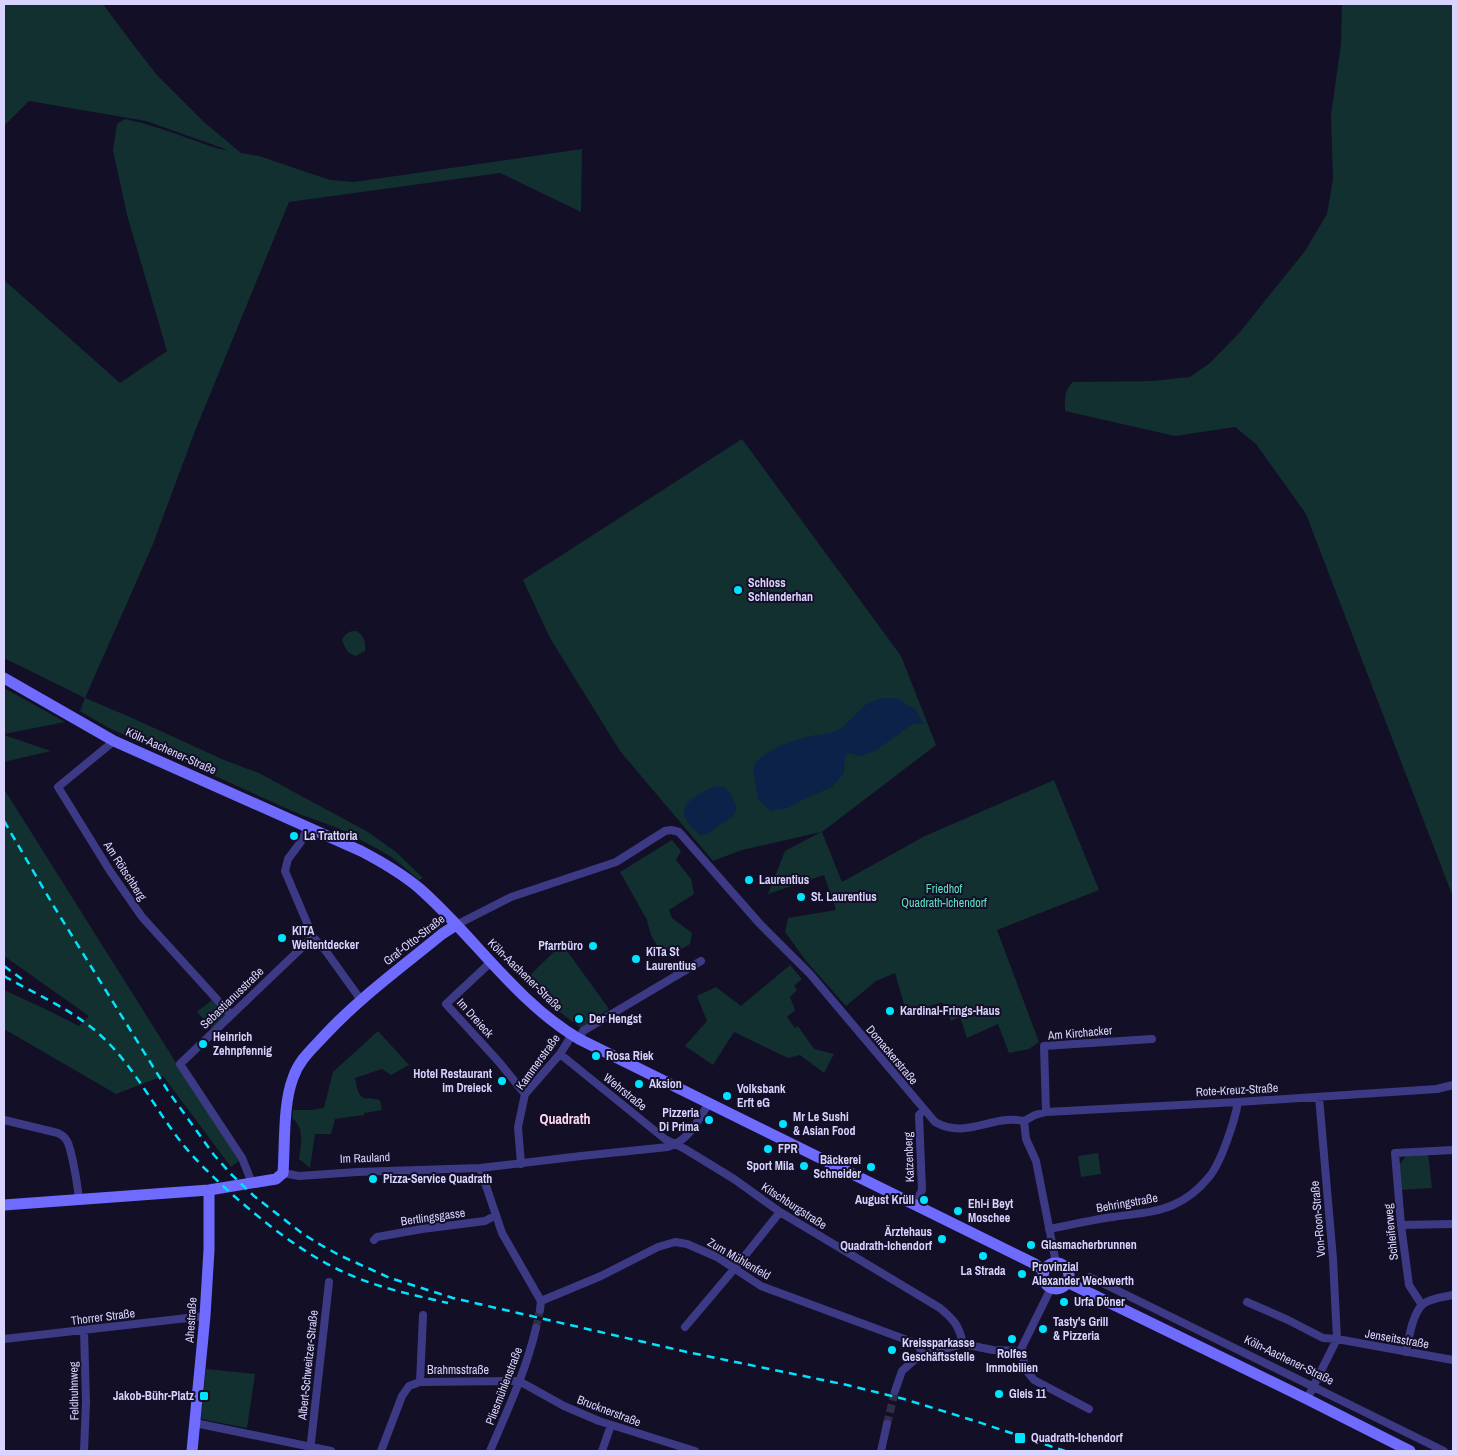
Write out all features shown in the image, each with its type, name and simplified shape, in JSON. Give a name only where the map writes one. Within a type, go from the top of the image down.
[{"type":"main road","name":"Köln-Aachener-Straße","points":[[4,678],[114,741],[361,851],[389,866],[419,888],[517,990],[543,1013],[575,1037],[1035,1264],[1044,1271]]},
{"type":"main road","name":"Graf-Otto-Straße","points":[[283,1173],[288,1100],[292,1080],[301,1060],[337,1022],[362,1000],[442,934],[456,925]]},
{"type":"main road","name":"Im Rauland","points":[[4,1205],[209,1190],[276,1179],[283,1173]]},
{"type":"main road","name":"Ahestraße","points":[[192,1451],[205,1316],[209,1250],[209,1190]]},
{"type":"main road","points":[[1056,1263],[1063,1265],[1068,1271],[1069,1279],[1062,1288],[1054,1289],[1045,1282],[1043,1275],[1049,1265],[1056,1263]]},
{"type":"main road","points":[[1067,1282],[1410,1451]]},
{"type":"street","name":"Am Rötschberg","points":[[114,741],[58,787],[110,871],[142,917],[231,1014]]},
{"type":"street","points":[[308,828],[288,859],[285,871],[313,937],[362,1000]]},
{"type":"street","name":"Graf-Otto-Straße","points":[[456,925],[511,897],[616,862],[664,831],[671,830]]},
{"type":"street","name":"Domackerstraße","points":[[671,830],[679,832],[760,924],[810,974],[935,1122],[957,1129],[969,1129],[1002,1120],[1015,1119],[1024,1121]]},
{"type":"street","name":"Sebastianusstraße","points":[[252,1183],[242,1158],[180,1064],[313,937]]},
{"type":"street","name":"Kammerstraße","points":[[521,1164],[518,1127],[525,1094],[575,1037],[701,961]]},
{"type":"street","name":"Im Dreieck","points":[[491,962],[446,1004],[499,1062],[525,1094]]},
{"type":"street","name":"Am Kirchacker","points":[[1046,1112],[1044,1046],[1152,1039]]},
{"type":"street","name":"Wehrstraße","points":[[560,1054],[665,1139],[676,1145]]},
{"type":"street","name":"Rote-Kreuz-Straße","points":[[1024,1121],[1034,1115],[1046,1112],[1319,1097],[1437,1089],[1453,1085]]},
{"type":"street","name":"Von-Roon-Straße","points":[[1306,1399],[1337,1339],[1333,1259],[1319,1097]]},
{"type":"street","name":"Behringstraße","points":[[1049,1229],[1142,1213],[1173,1205],[1194,1192],[1210,1176],[1221,1153],[1236,1113],[1238,1102]]},
{"type":"street","points":[[676,1145],[692,1131],[709,1103]]},
{"type":"street","name":"Katzenberg","points":[[915,1205],[922,1190],[919,1114],[924,1109]]},
{"type":"street","points":[[4,1120],[58,1133],[63,1136],[68,1143],[79,1200]]},
{"type":"street","points":[[1024,1121],[1026,1139],[1036,1161],[1056,1263]]},
{"type":"street","name":"Im Rauland","points":[[283,1173],[299,1176],[480,1168],[676,1145]]},
{"type":"street","name":"Kitschburgstraße","points":[[676,1145],[734,1180],[780,1212],[940,1308],[954,1320],[959,1329],[963,1344]]},
{"type":"street","name":"Schleiferweg","points":[[1422,1305],[1409,1285],[1401,1225],[1395,1153],[1453,1150]]},
{"type":"street","points":[[480,1168],[502,1233],[541,1301],[540,1310]]},
{"type":"street","points":[[685,1327],[780,1212]]},
{"type":"street","name":"Bertlingsgasse","points":[[374,1240],[377,1237],[485,1220],[496,1215]]},
{"type":"street","points":[[1401,1225],[1453,1224]]},
{"type":"street","name":"Zum Mühlenfeld","points":[[541,1301],[601,1276],[658,1247],[675,1242],[686,1244],[717,1258],[761,1286],[915,1344],[923,1355]]},
{"type":"street","name":"Köln-Aachener-Straße","points":[[1090,1277],[1444,1451]]},
{"type":"street","name":"Albert-Schweitzer-Straße","points":[[310,1449],[329,1282]]},
{"type":"street","points":[[1051,1288],[1024,1342],[1022,1351],[1026,1370],[1034,1380],[1089,1409]]},
{"type":"street","points":[[1111,1303],[1122,1294]]},
{"type":"street","points":[[1406,1352],[1412,1325],[1422,1305],[1440,1297],[1453,1295]]},
{"type":"street","points":[[1247,1302],[1323,1338],[1337,1339]]},
{"type":"street","points":[[420,1382],[423,1315]]},
{"type":"street","name":"Thorrer Straße","points":[[4,1339],[205,1316]]},
{"type":"street","name":"Pliesmühlenstraße","points":[[490,1451],[519,1381],[536,1328]]},
{"type":"street","name":"Feldhuhnweg","points":[[84,1330],[86,1402],[84,1451]]},
{"type":"street","name":"Jenseitsstraße","points":[[1337,1339],[1453,1360]]},
{"type":"street","points":[[895,1390],[902,1371],[923,1355],[963,1344],[993,1350],[1022,1351]]},
{"type":"street","name":"Brahmsstraße","points":[[381,1451],[402,1396],[409,1386],[420,1382],[519,1381]]},
{"type":"street","name":"Brucknerstraße","points":[[519,1381],[564,1406],[611,1425],[695,1451]]},
{"type":"street","points":[[195,1423],[310,1449],[331,1451]]},
{"type":"street","points":[[881,1451],[887,1424]]},
{"type":"street","points":[[602,1451],[611,1425]]},
{"type":"green space","points":[[4,4],[103,4],[156,74],[205,123],[241,153],[259,156],[330,180],[354,182],[582,149],[581,212],[500,173],[289,202],[195,431],[153,544],[85,698],[4,658],[4,280],[120,383],[167,351],[127,215],[113,150],[117,124],[125,119],[134,121],[228,150],[146,121],[29,101],[4,126]]},
{"type":"green space","points":[[1342,4],[1453,4],[1453,897],[1306,514],[1256,444],[1235,427],[1175,436],[1065,411],[1065,399],[1073,382],[1152,381],[1190,377],[1210,363],[1240,332],[1305,251],[1327,214],[1333,179],[1331,115],[1341,44]]},
{"type":"green space","name":"Friedhof Quadrath-Ichendorf","points":[[742,439],[901,656],[936,745],[822,832],[842,882],[925,836],[1054,780],[1099,890],[997,930],[1039,1042],[1029,1049],[1009,1053],[998,1024],[967,1038],[960,1017],[951,1021],[942,1002],[902,1016],[905,1008],[895,973],[876,981],[846,1006],[806,961],[785,932],[788,918],[836,910],[824,875],[768,894],[785,851],[821,832],[742,850],[713,861],[620,751],[550,638],[523,580]]},
{"type":"green space","points":[[356,631],[363,637],[365,651],[356,656],[348,652],[342,640],[347,633]]},
{"type":"green space","points":[[4,688],[65,722],[4,734]]},
{"type":"green space","points":[[85,698],[224,760],[259,773],[368,832],[396,852],[423,878],[419,880],[393,858],[338,828],[299,814],[109,728],[80,711]]},
{"type":"green space","points":[[4,735],[51,751],[4,762]]},
{"type":"green space","points":[[4,789],[180,1069],[240,1160],[231,1167],[163,1076],[116,1094],[4,1029],[4,990],[79,1026],[89,1016],[4,956]]},
{"type":"green space","points":[[672,840],[681,851],[676,860],[691,879],[694,894],[669,910],[672,918],[692,933],[690,944],[668,957],[663,956],[651,935],[647,920],[620,872]]},
{"type":"green space","points":[[562,944],[609,1009],[581,1028],[557,1010],[525,980]]},
{"type":"green space","points":[[790,965],[802,979],[794,986],[797,990],[790,997],[795,1010],[787,1017],[795,1028],[798,1026],[814,1049],[834,1054],[824,1073],[800,1055],[788,1058],[734,1032],[713,1065],[685,1046],[707,1021],[697,996],[716,987],[741,1006]]},
{"type":"green space","points":[[213,999],[227,1015],[212,1028],[197,1012]]},
{"type":"green space","points":[[378,1031],[409,1065],[391,1075],[382,1069],[355,1078],[361,1096],[366,1099],[380,1100],[382,1110],[364,1113],[364,1115],[335,1119],[331,1134],[315,1134],[310,1168],[299,1159],[301,1137],[299,1126],[292,1118],[293,1110],[324,1108],[333,1072]]},
{"type":"green space","points":[[1098,1153],[1101,1174],[1081,1177],[1078,1156]]},
{"type":"green space","points":[[1428,1153],[1432,1188],[1400,1190],[1399,1165],[1407,1155]]},
{"type":"green space","points":[[206,1369],[255,1374],[247,1428],[201,1419]]},
{"type":"water","points":[[884,698],[896,698],[916,710],[924,724],[913,724],[875,751],[861,756],[848,753],[845,756],[844,773],[832,787],[788,808],[771,811],[758,800],[753,769],[757,761],[764,755],[776,748],[806,737],[838,730],[868,703]]},
{"type":"water","points":[[715,786],[725,787],[732,796],[737,808],[732,817],[707,834],[699,835],[684,815],[684,810],[686,805],[695,797]]},
{"type":"tunnel","points":[[536,1328],[540,1310]]},
{"type":"tunnel","points":[[887,1424],[895,1391]]},
{"type":"railway","points":[[4,821],[53,905],[168,1091],[214,1155],[254,1196],[303,1234],[321,1245],[390,1278],[453,1298],[687,1352],[847,1385],[904,1399],[1065,1451]]},
{"type":"railway","points":[[4,966],[26,982]]},
{"type":"railway","points":[[4,976],[65,1009],[98,1033],[122,1058],[181,1142],[193,1156],[234,1196],[278,1232],[309,1254],[343,1272],[392,1290],[448,1303]]},
{"type":"place","name":"Schloss Schlenderhan","points":[[738,590]]},
{"type":"place","name":"La Trattoria","points":[[294,836]]},
{"type":"place","name":"Laurentius","points":[[749,880]]},
{"type":"place","name":"St. Laurentius","points":[[801,897]]},
{"type":"place","name":"KITA Weltentdecker","points":[[282,938]]},
{"type":"place","name":"Pfarrbüro","points":[[593,946]]},
{"type":"place","name":"KiTa St Laurentius","points":[[636,959]]},
{"type":"place","name":"Kardinal-Frings-Haus","points":[[890,1011]]},
{"type":"place","name":"Der Hengst","points":[[579,1019]]},
{"type":"place","name":"Heinrich Zehnpfennig","points":[[203,1044]]},
{"type":"place","name":"Rosa Riek","points":[[596,1056]]},
{"type":"place","name":"Hotel Restaurant im Dreieck","points":[[502,1081]]},
{"type":"place","name":"Aksion","points":[[639,1084]]},
{"type":"place","name":"Volksbank Erft eG","points":[[727,1096]]},
{"type":"place","name":"Pizzeria Di Prima","points":[[709,1120]]},
{"type":"place","name":"Mr Le Sushi & Asian Food","points":[[783,1124]]},
{"type":"place","name":"FPR","points":[[768,1149]]},
{"type":"place","name":"Sport Mila","points":[[804,1166]]},
{"type":"place","name":"Bäckerei Schneider","points":[[871,1167]]},
{"type":"place","name":"Pizza-Service Quadrath","points":[[373,1179]]},
{"type":"place","name":"August Krüll","points":[[924,1200]]},
{"type":"place","name":"Ehl-i Beyt Moschee","points":[[958,1211]]},
{"type":"place","name":"Ärztehaus Quadrath-Ichendorf","points":[[942,1239]]},
{"type":"place","name":"Glasmacherbrunnen","points":[[1031,1245]]},
{"type":"place","name":"La Strada","points":[[983,1256]]},
{"type":"place","name":"Provinzial Alexander Weckwerth","points":[[1022,1274]]},
{"type":"place","name":"Urfa Döner","points":[[1064,1302]]},
{"type":"place","name":"Tasty's Grill & Pizzeria","points":[[1043,1329]]},
{"type":"place","name":"Rolfes Immobilien","points":[[1012,1339]]},
{"type":"place","name":"Kreissparkasse Geschäftsstelle","points":[[892,1350]]},
{"type":"place","name":"Gleis 11","points":[[999,1394]]},
{"type":"place","name":"Jakob-Bühr-Platz","points":[[204,1396]]},
{"type":"place","name":"Quadrath-Ichendorf","points":[[1020,1438]]},
{"type":"district","name":"Quadrath","points":[[565,1119]]}]
